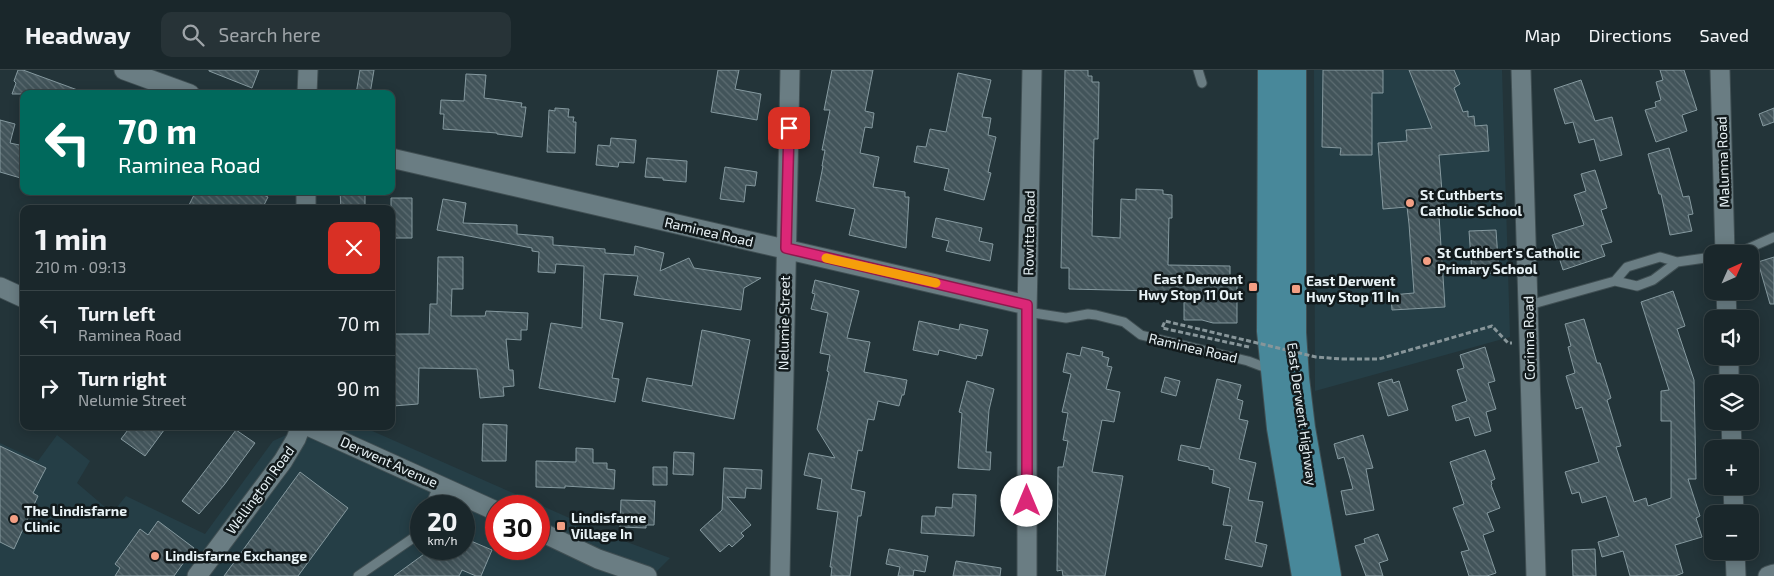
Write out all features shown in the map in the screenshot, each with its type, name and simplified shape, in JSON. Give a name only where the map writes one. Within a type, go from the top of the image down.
[{"type":"main road","name":"East Derwent Highway","points":[[1272,70],[1271,332],[1281,428],[1306,576]]},
{"type":"main road","name":"East Derwent Highway","points":[[1292,70],[1291,309],[1295,378],[1328,576]]},
{"type":"street","points":[[124,70],[179,90]]},
{"type":"street","points":[[307,90],[308,70]]},
{"type":"street","name":"Nelumie Street","points":[[780,576],[790,70]]},
{"type":"street","name":"Rowitta Road","points":[[1027,576],[1027,309],[1032,70]]},
{"type":"street","name":"Corinna Road","points":[[1521,70],[1536,576]]},
{"type":"street","name":"Malunna Road","points":[[1720,70],[1727,245]]},
{"type":"street","name":"Raminea Road","points":[[395,159],[747,241],[786,248],[1027,309]]},
{"type":"street","points":[[0,287],[20,296]]},
{"type":"street","name":"Wellington Road","points":[[197,576],[283,461],[296,440],[300,430]]},
{"type":"street","name":"Derwent Avenue","points":[[317,430],[485,506]]},
{"type":"street","points":[[550,536],[598,559],[647,576]]},
{"type":"street","points":[[1735,560],[1736,576]]},
{"type":"street","points":[[1768,576],[1774,574]]},
{"type":"lane","points":[[1198,70],[1202,83]]},
{"type":"lane","points":[[1756,245],[1774,237]]},
{"type":"lane","points":[[1615,281],[1627,267],[1660,257],[1677,262],[1704,258]]},
{"type":"lane","points":[[1529,305],[1615,281],[1637,286],[1653,280],[1677,262]]},
{"type":"lane","name":"Raminea Road","points":[[1027,309],[1066,318],[1088,314],[1124,322],[1141,335],[1248,361],[1274,371]]},
{"type":"lane","points":[[434,495],[439,484]]},
{"type":"lane","points":[[358,576],[410,540]]},
{"type":"path","points":[[1250,348],[1162,328],[1164,321],[1316,357],[1342,359],[1379,359],[1492,326],[1508,343],[1529,340]]},
{"type":"shaded area","name":"St Cuthberts Catholic School","points":[[1314,70],[1502,70],[1510,337],[1315,391]]},
{"type":"shaded area","points":[[297,430],[370,430],[517,495],[485,495],[485,560],[550,560],[550,509],[608,535],[670,558],[652,576],[0,576],[0,443],[38,461],[57,435],[90,461],[77,483],[112,513],[126,496],[205,534],[273,441]]},
{"type":"building","points":[[18,70],[23,70],[78,90],[20,90],[20,94],[12,94],[16,83],[14,81]]},
{"type":"building","points":[[209,70],[259,70],[252,88]]},
{"type":"building","points":[[360,70],[374,70],[371,90],[357,90]]},
{"type":"building","points":[[718,70],[739,70],[735,89],[761,94],[757,120],[711,112]]},
{"type":"building","points":[[832,70],[873,70],[865,111],[874,113],[872,128],[865,127],[860,153],[879,157],[873,187],[905,192],[905,197],[909,197],[906,248],[849,235],[855,209],[816,201],[825,150],[822,150],[830,110],[824,110]]},
{"type":"building","points":[[1065,70],[1088,70],[1088,76],[1092,76],[1092,82],[1099,82],[1098,139],[1094,139],[1092,236],[1120,238],[1121,199],[1136,200],[1136,189],[1163,190],[1163,194],[1172,195],[1172,218],[1169,218],[1168,265],[1230,266],[1230,281],[1237,281],[1237,323],[1184,320],[1184,294],[1155,294],[1155,291],[1069,289],[1069,268],[1061,268]]},
{"type":"building","points":[[1323,70],[1383,70],[1383,93],[1372,93],[1372,155],[1340,155],[1341,148],[1322,147]]},
{"type":"building","points":[[1409,70],[1454,70],[1460,84],[1454,88],[1463,112],[1468,111],[1468,117],[1474,116],[1475,126],[1487,125],[1489,151],[1439,155],[1444,216],[1439,216],[1445,307],[1392,310],[1391,295],[1414,293],[1409,224],[1407,207],[1383,209],[1378,143],[1407,141],[1406,130],[1432,128]]},
{"type":"building","points":[[1660,70],[1684,70],[1697,110],[1682,115],[1687,131],[1656,142],[1645,110],[1656,107],[1655,102],[1661,100],[1656,82],[1663,80]]},
{"type":"building","points":[[958,73],[991,80],[982,117],[991,118],[988,135],[996,137],[988,172],[991,173],[984,200],[944,190],[949,169],[914,162],[917,146],[926,147],[930,129],[946,132]]},
{"type":"building","points":[[466,74],[486,75],[484,98],[522,103],[521,107],[526,107],[522,137],[443,129],[444,114],[440,114],[441,100],[464,101]]},
{"type":"building","points":[[1581,80],[1595,121],[1612,117],[1622,155],[1600,161],[1594,139],[1579,143],[1573,122],[1565,124],[1554,89]]},
{"type":"building","points":[[555,108],[569,109],[568,117],[574,117],[573,122],[576,122],[575,153],[547,152],[549,110],[555,111]]},
{"type":"building","points":[[1774,108],[1774,122],[1763,126],[1759,114]]},
{"type":"building","points":[[0,120],[15,124],[10,143],[20,145],[20,178],[0,172]]},
{"type":"building","points":[[611,138],[636,140],[634,163],[619,162],[618,167],[596,165],[598,145],[610,146]]},
{"type":"building","points":[[1669,148],[1683,197],[1689,196],[1693,214],[1688,215],[1692,231],[1670,235],[1661,194],[1659,194],[1648,154]]},
{"type":"building","points":[[647,158],[687,161],[686,182],[645,177]]},
{"type":"building","points":[[725,167],[757,172],[755,186],[746,185],[744,202],[720,199]]},
{"type":"building","points":[[1595,170],[1607,208],[1601,210],[1612,242],[1601,245],[1605,256],[1563,270],[1552,235],[1584,225],[1574,195],[1586,191],[1581,174]]},
{"type":"building","points":[[194,195],[264,195],[268,197],[264,205],[189,205]]},
{"type":"building","points":[[340,195],[365,195],[365,205],[341,205]]},
{"type":"building","points":[[391,198],[412,198],[412,238],[395,238],[395,205],[391,205]]},
{"type":"building","points":[[443,199],[466,203],[463,223],[517,225],[517,234],[553,237],[553,245],[605,249],[605,253],[634,255],[635,246],[664,253],[660,271],[689,258],[694,268],[761,278],[744,288],[741,310],[634,295],[638,276],[604,274],[600,319],[623,323],[612,378],[619,379],[615,402],[539,388],[551,323],[582,328],[584,266],[556,264],[555,273],[538,272],[539,252],[532,251],[532,248],[437,230]]},
{"type":"building","points":[[936,218],[982,228],[979,241],[993,244],[990,261],[946,251],[949,241],[932,237]]},
{"type":"building","points":[[1496,230],[1499,273],[1472,274],[1469,231]]},
{"type":"building","points":[[438,257],[463,257],[463,289],[452,289],[451,316],[485,316],[486,311],[528,313],[527,330],[521,330],[521,340],[506,339],[509,370],[513,370],[514,386],[503,387],[504,396],[480,398],[477,369],[419,368],[418,404],[395,406],[395,334],[429,334],[430,304],[437,304]]},
{"type":"building","points":[[1774,257],[1774,304],[1770,304],[1759,262]]},
{"type":"building","points":[[815,280],[859,291],[847,338],[870,342],[864,372],[907,380],[904,395],[902,395],[899,406],[878,401],[874,420],[868,419],[862,451],[858,450],[851,489],[865,492],[861,516],[858,516],[850,576],[831,576],[832,567],[830,567],[838,512],[817,509],[822,479],[804,475],[809,453],[835,458],[817,429],[829,372],[827,371],[830,355],[820,353],[828,313],[811,309],[815,294],[812,293]]},
{"type":"building","points":[[1673,291],[1685,326],[1677,329],[1694,380],[1696,479],[1688,479],[1700,516],[1696,518],[1702,537],[1675,545],[1683,573],[1675,576],[1630,576],[1623,551],[1602,557],[1598,542],[1619,536],[1606,496],[1582,503],[1579,492],[1572,494],[1565,472],[1599,462],[1582,407],[1576,409],[1566,376],[1575,373],[1568,347],[1571,346],[1565,324],[1584,319],[1597,363],[1600,363],[1611,398],[1607,400],[1621,446],[1616,447],[1634,502],[1646,498],[1648,506],[1671,498],[1671,421],[1661,421],[1661,391],[1669,390],[1641,302]]},
{"type":"building","points":[[919,321],[959,330],[960,324],[988,330],[982,356],[977,355],[976,359],[939,350],[938,355],[913,350]]},
{"type":"building","points":[[702,330],[750,340],[734,419],[642,401],[647,378],[692,386]]},
{"type":"building","points":[[1082,347],[1103,352],[1102,356],[1109,358],[1107,366],[1112,367],[1106,389],[1120,392],[1114,422],[1102,420],[1092,472],[1123,476],[1105,576],[1063,576],[1062,570],[1057,571],[1058,467],[1063,467],[1068,441],[1063,440],[1068,413],[1062,412],[1071,374],[1063,372],[1067,353],[1080,356]]},
{"type":"building","points":[[1485,347],[1495,381],[1488,383],[1496,409],[1486,412],[1491,431],[1475,436],[1469,417],[1456,421],[1452,406],[1467,401],[1457,370],[1464,368],[1460,355]]},
{"type":"building","points":[[1165,377],[1180,381],[1176,396],[1161,392]]},
{"type":"building","points":[[1217,379],[1241,385],[1237,399],[1243,401],[1239,419],[1248,421],[1239,459],[1256,463],[1248,500],[1263,502],[1255,542],[1267,545],[1262,567],[1225,559],[1232,526],[1223,525],[1230,488],[1212,483],[1214,470],[1209,469],[1209,467],[1178,460],[1181,445],[1200,449]]},
{"type":"building","points":[[1392,379],[1393,383],[1399,381],[1408,410],[1388,416],[1378,383]]},
{"type":"building","points":[[967,381],[994,389],[989,410],[986,452],[991,452],[990,470],[958,468],[962,413],[959,412]]},
{"type":"building","points":[[483,424],[507,425],[506,461],[482,461]]},
{"type":"building","points":[[128,430],[164,430],[145,456],[121,439]]},
{"type":"building","points":[[236,430],[255,443],[224,485],[199,514],[182,501]]},
{"type":"building","points":[[1363,435],[1373,468],[1366,469],[1374,510],[1346,515],[1341,491],[1353,489],[1344,457],[1338,459],[1334,444]]},
{"type":"building","name":"The Lindisfarne Clinic","points":[[0,446],[46,468],[33,493],[38,496],[14,549],[0,542]]},
{"type":"building","points":[[576,448],[593,449],[593,463],[607,463],[607,469],[615,470],[614,489],[565,486],[565,488],[536,487],[536,461],[576,462]]},
{"type":"building","points":[[1485,450],[1495,479],[1491,481],[1491,485],[1500,508],[1487,513],[1494,531],[1483,535],[1496,573],[1487,576],[1469,576],[1461,552],[1469,550],[1453,508],[1464,504],[1450,462]]},
{"type":"building","points":[[674,452],[694,453],[693,475],[673,474]]},
{"type":"building","points":[[653,467],[667,467],[667,485],[653,485]]},
{"type":"building","points":[[724,468],[762,470],[761,489],[746,488],[745,498],[727,497],[751,525],[741,533],[744,536],[732,547],[729,544],[720,552],[700,530],[722,510]]},
{"type":"building","points":[[300,472],[348,508],[298,576],[224,576]]},
{"type":"building","points":[[953,494],[976,495],[974,536],[921,533],[922,516],[935,516],[936,507],[952,508]]},
{"type":"building","points":[[621,500],[655,501],[654,525],[646,525],[646,528],[620,527]]},
{"type":"building","name":"Lindisfarne Exchange","points":[[158,521],[194,548],[174,576],[115,576],[120,568],[115,564],[140,529],[148,535]]},
{"type":"building","points":[[1378,534],[1388,560],[1379,563],[1383,576],[1366,576],[1355,546],[1365,543],[1364,539]]},
{"type":"building","points":[[475,543],[485,547],[485,560],[488,560],[481,576],[476,576],[462,570],[459,576],[394,576],[416,560],[475,560]]},
{"type":"building","points":[[889,549],[928,556],[925,572],[914,570],[913,576],[898,576],[900,567],[886,564]]},
{"type":"building","points":[[1595,549],[1596,576],[1573,576],[1572,550]]},
{"type":"building","points":[[956,561],[1001,568],[1000,576],[953,576]]},
{"type":"slow traffic","points":[[826,258],[936,283]]},
{"type":"place","name":"St Cuthberts Catholic School","points":[[1410,203]]},
{"type":"place","name":"St Cuthbert's Catholic Primary School","points":[[1427,261]]},
{"type":"place","name":"East Derwent Hwy Stop 11 Out","points":[[1253,287]]},
{"type":"place","name":"East Derwent Hwy Stop 11 In","points":[[1296,289]]},
{"type":"place","name":"The Lindisfarne Clinic","points":[[14,519]]},
{"type":"place","name":"Lindisfarne Village In","points":[[561,526]]},
{"type":"place","name":"Lindisfarne Exchange","points":[[155,556]]},
{"type":"route","points":[[789,128],[786,248],[1027,305],[1027,501]]}]
